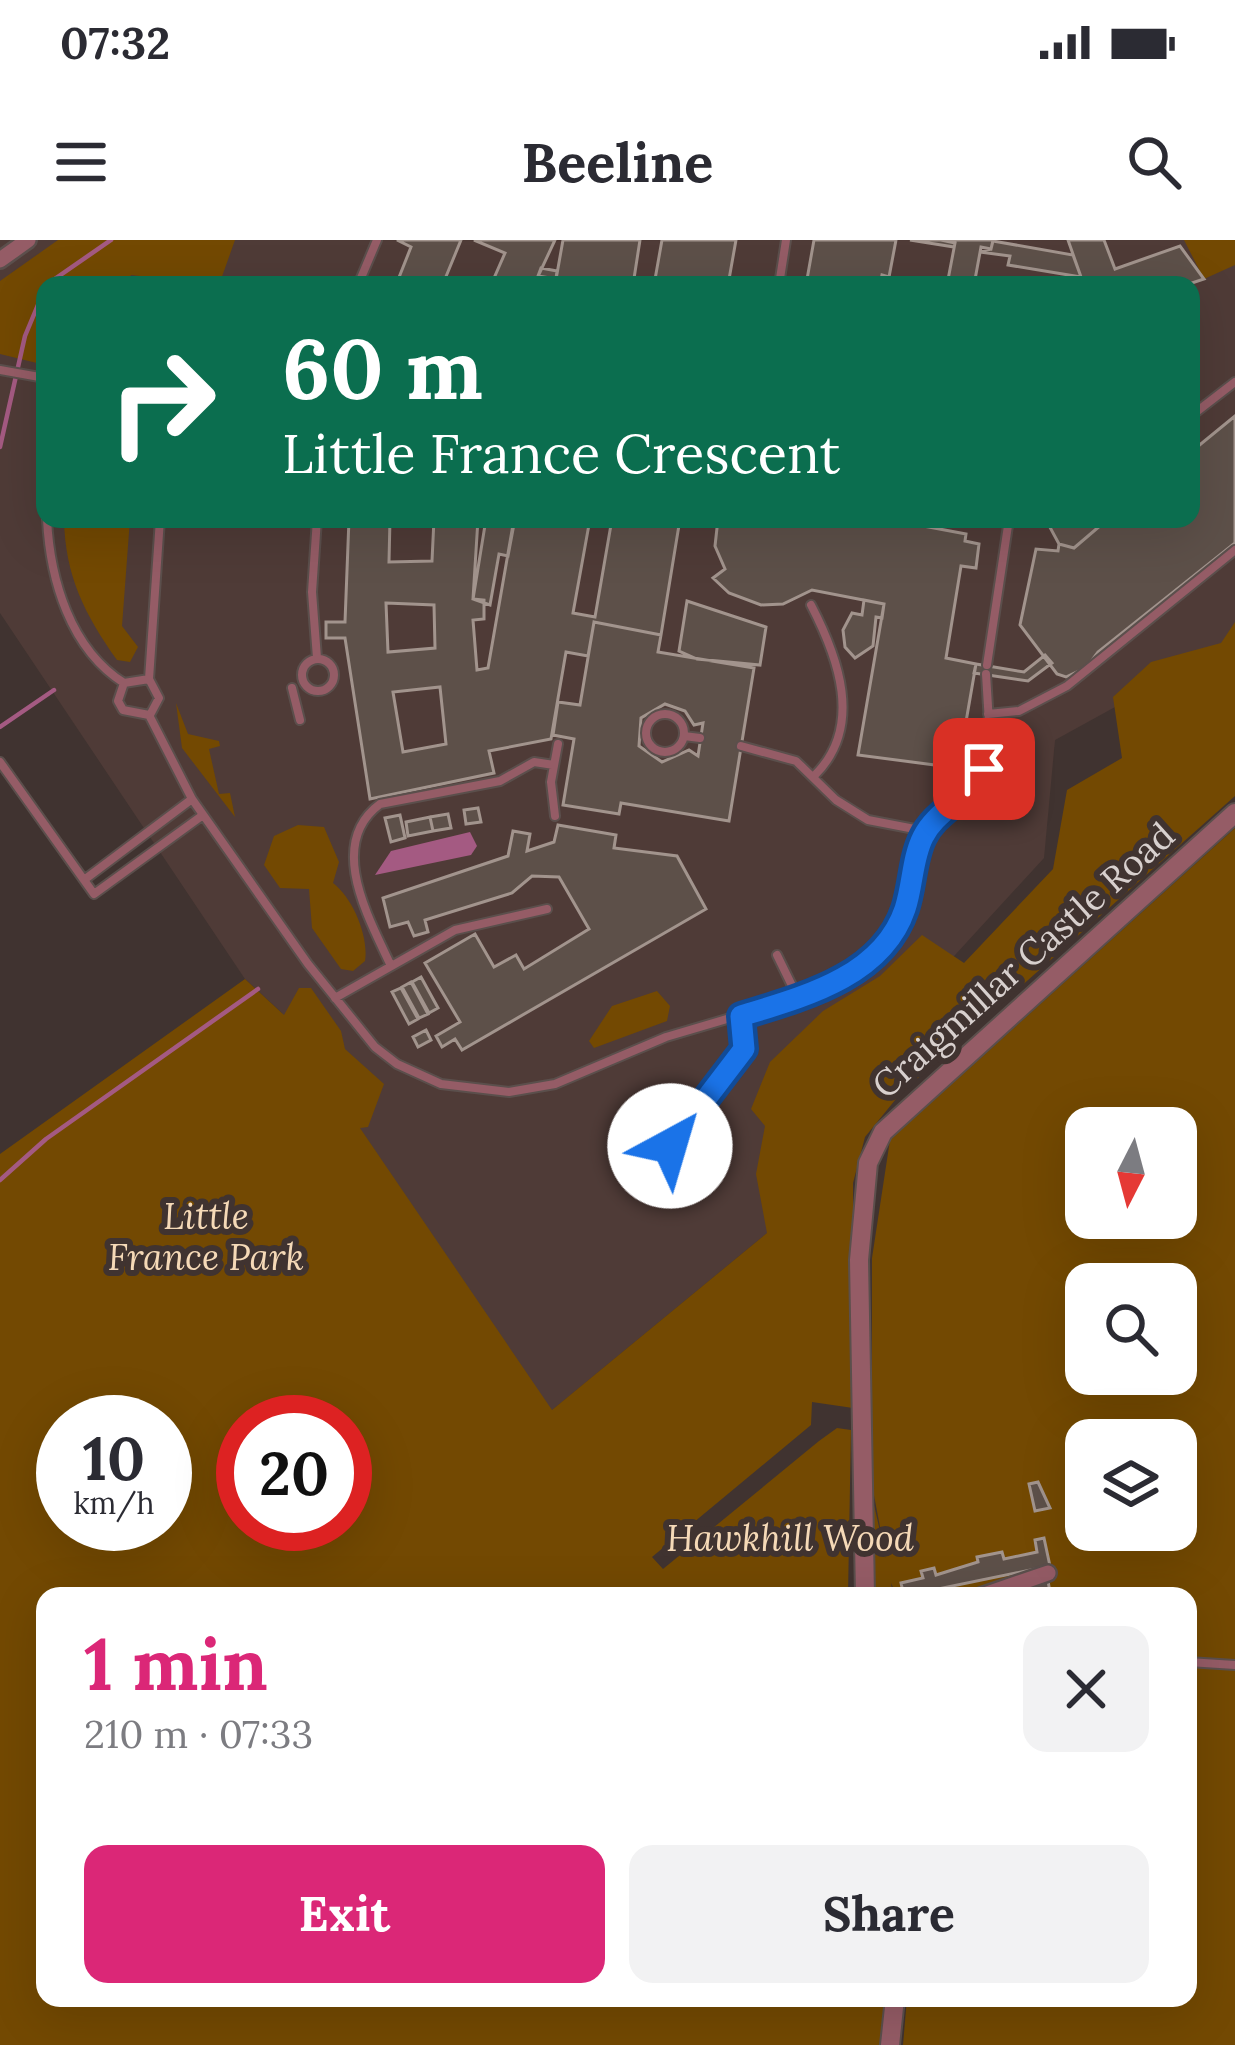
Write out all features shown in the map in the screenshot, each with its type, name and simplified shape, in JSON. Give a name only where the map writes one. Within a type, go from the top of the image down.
[{"type":"street","points":[[0,260],[28,240]]},
{"type":"street","name":"Craigmillar Castle Road","points":[[866,1587],[859,1261],[868,1163],[883,1132],[1235,813]]},
{"type":"street","points":[[1007,1587],[1048,1573]]},
{"type":"street","points":[[890,2045],[894,2007]]},
{"type":"lane","points":[[362,276],[377,240]]},
{"type":"lane","points":[[780,276],[786,240]]},
{"type":"lane","points":[[0,370],[36,378]]},
{"type":"lane","points":[[1200,409],[1235,382]]},
{"type":"lane","points":[[48,528],[57,587],[70,617],[106,672],[124,683]]},
{"type":"lane","points":[[149,715],[159,698],[149,680],[159,528]]},
{"type":"lane","points":[[316,528],[312,592],[316,658]]},
{"type":"lane","points":[[149,715],[192,800],[335,998],[397,1064],[441,1084],[485,1092],[555,1084],[645,1044],[842,980],[890,937],[904,912],[925,831],[973,790],[990,740],[987,670],[1008,528]]},
{"type":"lane","points":[[988,714],[1019,711],[1067,686],[1235,550]]},
{"type":"lane","points":[[811,605],[834,655],[844,701],[833,754],[815,775]]},
{"type":"lane","points":[[316,658],[327,661],[334,675],[322,691],[307,687],[302,679],[305,664],[316,658]]},
{"type":"lane","points":[[149,680],[132,677],[124,683],[118,701],[123,710],[149,715]]},
{"type":"lane","points":[[292,688],[300,719]]},
{"type":"lane","points":[[665,714],[677,718],[684,736],[678,747],[665,752],[653,747],[647,729],[653,718],[665,714]]},
{"type":"lane","points":[[684,736],[700,738]]},
{"type":"lane","points":[[555,816],[558,744]]},
{"type":"lane","points":[[741,746],[796,761],[852,813],[925,831]]},
{"type":"lane","points":[[0,762],[94,894],[203,815]]},
{"type":"lane","points":[[391,966],[354,861],[356,832],[365,817],[380,804],[500,781],[534,762],[554,765]]},
{"type":"lane","points":[[84,880],[192,800]]},
{"type":"lane","points":[[335,998],[455,930],[547,909]]},
{"type":"lane","points":[[777,956],[798,998]]},
{"type":"lane","points":[[632,1180],[652,1166],[744,1049],[741,1016]]},
{"type":"lane","points":[[652,1166],[670,1189]]},
{"type":"lane","points":[[1197,1663],[1235,1665]]},
{"type":"shaded area","points":[[0,240],[1235,240],[1235,641],[1055,740],[1044,858],[857,1062],[801,1205],[551,1411],[281,1012],[245,979],[0,613]]},
{"type":"shaded area","points":[[470,832],[477,846],[471,855],[375,875],[391,851]]},
{"type":"green space","points":[[58,240],[235,240],[222,276],[36,276],[36,363],[0,354],[0,281]]},
{"type":"green space","points":[[1184,240],[1235,240],[1235,265],[1204,279]]},
{"type":"green space","points":[[64,528],[129,528],[122,626],[138,647],[130,662],[117,660],[86,611]]},
{"type":"green space","points":[[1235,622],[1235,796],[900,1094],[865,1137],[853,1183],[853,1408],[812,1402],[811,1425],[652,1557],[663,1569],[819,1441],[837,1428],[851,1430],[848,1587],[36,1587],[36,2007],[886,2007],[883,2045],[0,2045],[0,1154],[245,979],[284,1015],[299,988],[311,988],[341,1031],[345,1049],[384,1084],[368,1127],[360,1128],[552,1410],[767,1233],[756,1174],[765,1126],[751,1109],[770,1062],[823,1011],[880,976],[922,935],[964,963],[1053,869],[1067,790],[1122,758],[1113,697],[1151,662],[1221,643]]},
{"type":"green space","points":[[176,703],[188,734],[219,741],[220,746],[209,749],[219,794],[230,793],[235,817],[182,748]]},
{"type":"green space","points":[[298,825],[324,827],[339,862],[333,883],[353,908],[364,941],[365,961],[353,971],[341,969],[312,928],[309,889],[280,888],[264,865],[274,836]]},
{"type":"green space","points":[[1235,828],[1235,2045],[903,2045],[906,2007],[1197,2007],[1197,1587],[893,1587],[891,1583],[892,1587],[872,1587],[870,1487],[886,1558],[872,1485],[872,1258],[890,1140]]},
{"type":"green space","points":[[657,991],[670,1006],[667,1021],[594,1048],[589,1041],[612,1006]]},
{"type":"building","points":[[397,240],[461,240],[446,276],[400,276],[411,247]]},
{"type":"building","points":[[474,240],[555,240],[538,276],[495,276],[505,253]]},
{"type":"building","points":[[563,240],[640,240],[634,276],[557,276]]},
{"type":"building","points":[[662,240],[736,240],[730,276],[656,276]]},
{"type":"building","points":[[814,240],[896,240],[889,276],[808,276]]},
{"type":"building","points":[[910,240],[941,240],[955,243],[954,247]]},
{"type":"building","points":[[941,240],[993,240],[991,249],[981,247],[976,276],[949,276],[955,243]]},
{"type":"building","points":[[1068,240],[1104,240],[1115,269],[1180,246],[1204,279],[1200,276],[1081,276]]},
{"type":"building","points":[[993,241],[1073,255],[1081,276],[1008,265],[1010,256],[980,252],[991,249]]},
{"type":"building","points":[[541,268],[557,271],[556,276],[538,276]]},
{"type":"building","points":[[1235,416],[1235,543],[1098,652],[1087,667],[1066,677],[1057,674],[1020,625],[1036,549],[1058,551],[1059,544],[1074,548],[1097,528],[1200,528],[1200,445]]},
{"type":"building","points":[[349,528],[390,528],[389,562],[432,561],[434,528],[477,528],[473,599],[484,600],[484,619],[473,620],[477,670],[488,668],[512,528],[588,528],[573,613],[595,617],[610,528],[679,528],[661,635],[594,622],[588,656],[566,652],[551,739],[489,751],[494,773],[370,799],[345,638],[326,638],[326,622],[345,622]],"holes":[[[386,603],[434,605],[435,648],[388,652]],[[440,687],[446,744],[403,752],[393,692]]]},
{"type":"building","points":[[485,528],[513,528],[508,556],[499,554],[490,605],[473,599]]},
{"type":"building","points":[[717,528],[934,528],[966,534],[965,541],[979,544],[976,568],[961,566],[946,658],[976,664],[958,768],[858,755],[884,604],[812,590],[783,604],[761,605],[729,593],[713,578],[725,569],[715,546]]},
{"type":"building","points":[[1050,528],[1097,528],[1074,548],[1059,544]]},
{"type":"building","points":[[864,600],[884,604],[882,618],[876,617],[873,646],[855,658],[845,647],[843,630],[852,613],[862,615]]},
{"type":"building","points":[[687,601],[766,627],[760,665],[697,659],[679,651]]},
{"type":"building","points":[[594,622],[661,635],[658,652],[754,668],[729,821],[621,803],[619,814],[563,805],[574,739],[553,735],[558,702],[580,705]],"holes":[[[665,704],[685,711],[694,725],[703,723],[698,756],[689,750],[662,762],[639,746],[641,718]]]},
{"type":"building","points":[[1045,655],[1052,663],[1028,681],[974,673],[976,664],[1024,672]]},
{"type":"building","points":[[478,808],[481,822],[466,824],[464,810]]},
{"type":"building","points":[[448,814],[451,828],[433,831],[430,817]]},
{"type":"building","points":[[400,815],[405,838],[391,842],[385,818]]},
{"type":"building","points":[[430,817],[433,831],[408,836],[406,822]]},
{"type":"building","points":[[558,825],[616,835],[614,848],[677,856],[706,909],[462,1050],[455,1039],[442,1047],[436,1036],[460,1022],[425,963],[475,934],[494,967],[516,955],[524,969],[589,929],[559,877],[532,876],[512,893],[425,920],[428,932],[414,936],[408,922],[390,927],[383,898],[508,856],[513,831],[530,834],[527,851],[554,842]]},
{"type":"building","points":[[421,977],[438,1008],[429,1013],[412,982]]},
{"type":"building","points":[[411,982],[428,1014],[419,1018],[402,987]]},
{"type":"building","points":[[401,988],[418,1019],[409,1024],[392,992]]},
{"type":"building","points":[[426,1030],[431,1040],[418,1047],[413,1037]]},
{"type":"building","points":[[1038,1482],[1050,1508],[1035,1511],[1029,1484]]},
{"type":"building","points":[[1044,1538],[1050,1566],[948,1587],[902,1587],[901,1583],[923,1578],[921,1571],[934,1568],[936,1575],[978,1562],[977,1557],[1002,1552],[1004,1559],[1037,1552],[1035,1540]]},
{"type":"waterway","points":[[59,276],[111,240]]},
{"type":"waterway","points":[[0,447],[25,336],[36,310]]},
{"type":"waterway","points":[[0,727],[54,690]]},
{"type":"waterway","points":[[0,1180],[46,1139],[258,989]]},
{"type":"route","points":[[670,1146],[744,1049],[746,1028],[741,1016],[842,980],[890,937],[904,912],[925,831],[973,790],[984,769]]},
{"type":"park label","name":"Little France Park","points":[[206,1236]]},
{"type":"park label","name":"Hawkhill Wood","points":[[790,1538]]}]
